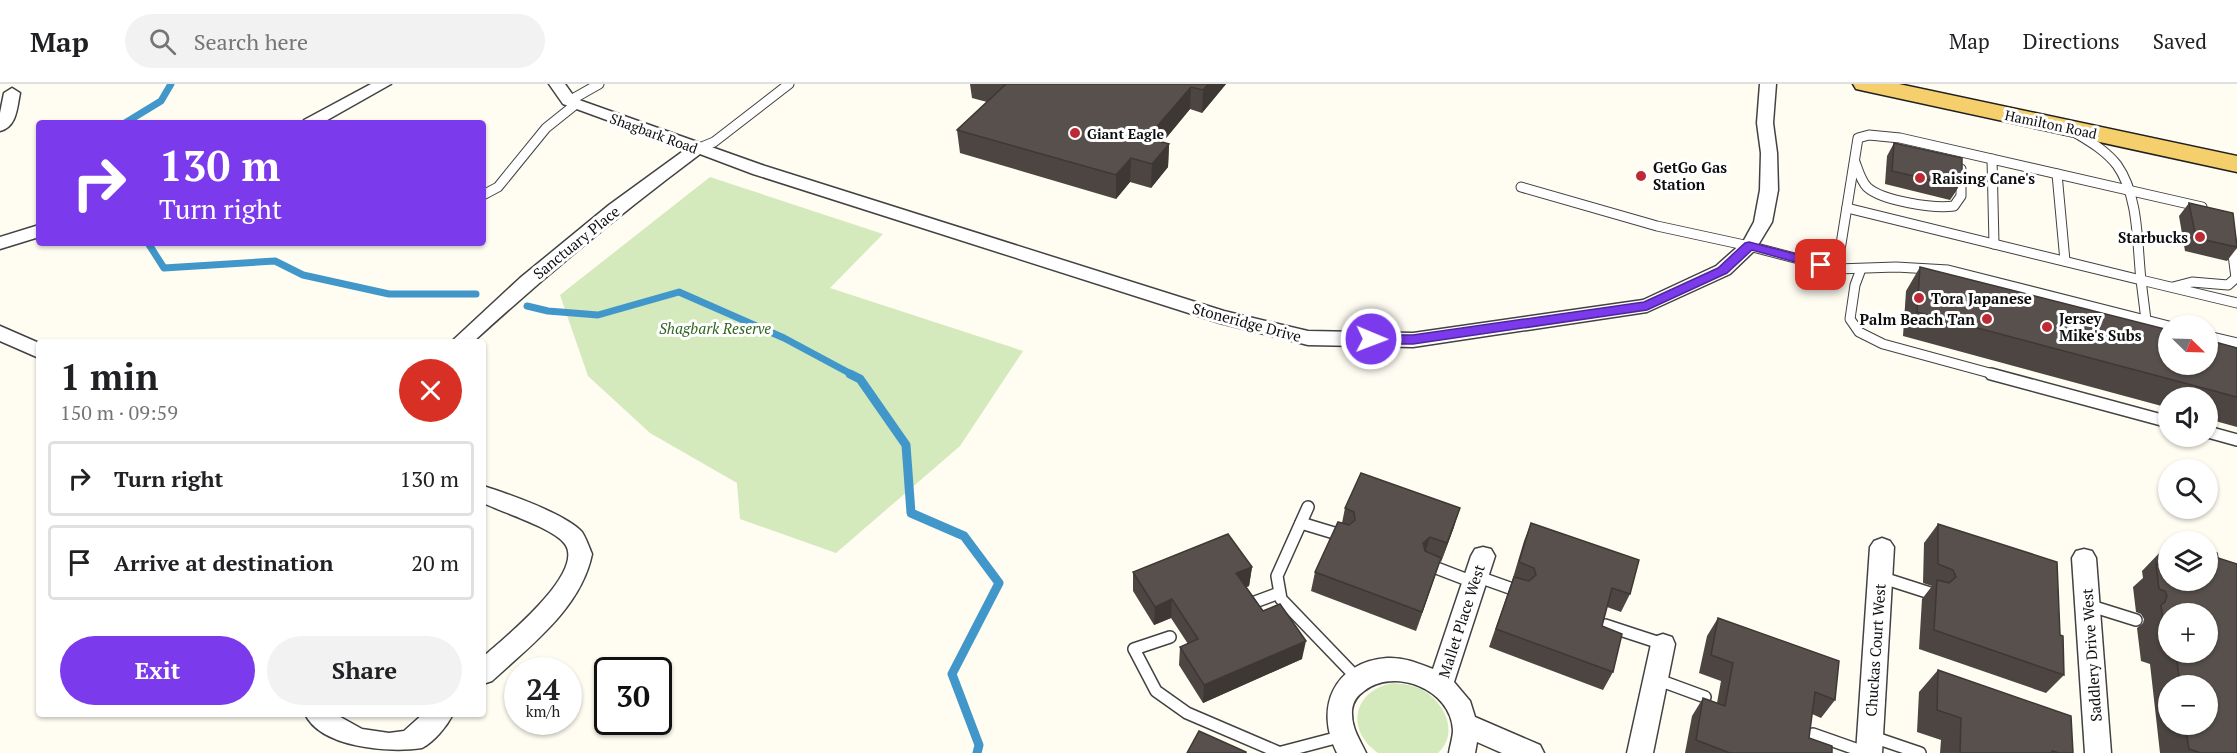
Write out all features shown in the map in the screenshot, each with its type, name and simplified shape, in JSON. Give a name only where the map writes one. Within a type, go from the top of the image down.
[{"type":"main road","name":"Hamilton Road","points":[[1865,84],[2237,164]]},
{"type":"main road","name":"Hamilton Road","points":[[1959,84],[2237,142]]},
{"type":"street","points":[[0,126],[7,118],[6,96],[28,84]]},
{"type":"street","points":[[316,120],[383,84]]},
{"type":"street","points":[[556,84],[572,102]]},
{"type":"street","name":"Stoneridge Drive","points":[[759,170],[1220,317],[1308,338],[1413,340],[1647,306],[1723,270],[1749,246],[1763,222],[1769,190],[1769,153],[1765,123],[1768,84]]},
{"type":"street","name":"Shagbark Road","points":[[572,102],[759,170]]},
{"type":"street","name":"Sanctuary Place","points":[[464,339],[527,282],[615,208],[698,149]]},
{"type":"street","points":[[0,243],[36,232]]},
{"type":"street","points":[[0,333],[36,350]]},
{"type":"street","points":[[486,495],[560,528],[574,539],[581,551],[579,568],[564,593],[546,614],[486,670]]},
{"type":"street","name":"Chuckas Court West","points":[[1868,747],[1882,547]]},
{"type":"street","name":"Saddlery Drive West","points":[[2084,558],[2098,753]]},
{"type":"street","name":"Mallet Place West","points":[[1440,685],[1477,571]]},
{"type":"street","points":[[1640,753],[1663,645]]},
{"type":"street","name":"Mallet Place West","points":[[1358,679],[1370,672],[1389,668],[1409,670],[1428,677],[1440,685],[1459,704],[1466,724]]},
{"type":"street","points":[[1348,745],[1340,729],[1338,710],[1344,694],[1358,679]]},
{"type":"street","points":[[322,717],[349,737],[373,745],[394,746],[412,740],[437,717]]},
{"type":"street","points":[[1462,753],[1467,741],[1466,724],[1531,753]]},
{"type":"lane","points":[[486,194],[498,188],[546,128],[572,102],[599,84]]},
{"type":"lane","points":[[698,149],[714,142],[789,84]]},
{"type":"lane","points":[[2067,127],[2099,147],[2119,168],[2129,191],[2146,320]]},
{"type":"lane","points":[[1837,269],[1858,138],[1869,135],[1900,138],[2209,208]]},
{"type":"lane","points":[[1855,159],[1860,176],[1867,187],[1880,195],[1940,208],[1954,206],[1961,196],[1961,152]]},
{"type":"lane","points":[[1992,159],[1994,244]]},
{"type":"lane","points":[[2057,174],[2066,261]]},
{"type":"lane","points":[[1521,187],[1657,226],[1749,246],[1837,269],[1896,267],[1948,270],[2158,323]]},
{"type":"lane","points":[[1847,208],[2237,303]]},
{"type":"lane","points":[[2173,287],[2192,282],[2228,285],[2236,278],[2228,223]]},
{"type":"lane","points":[[1861,269],[1855,285],[1851,319],[1859,332],[1883,344],[2158,419]]},
{"type":"lane","points":[[2218,339],[2237,344]]},
{"type":"lane","points":[[2218,435],[2237,440]]},
{"type":"lane","points":[[1308,507],[1276,576],[1281,598],[1358,679]]},
{"type":"lane","points":[[1301,523],[1344,536]]},
{"type":"lane","points":[[1425,564],[1477,571],[1521,592]]},
{"type":"lane","points":[[1880,577],[1933,594]]},
{"type":"lane","points":[[1255,602],[1280,593]]},
{"type":"lane","points":[[2088,605],[2136,620]]},
{"type":"lane","points":[[1605,625],[1663,645]]},
{"type":"lane","points":[[1170,637],[1134,649],[1156,691],[1187,713],[1278,753],[1348,745]]},
{"type":"lane","points":[[1655,679],[1705,697]]},
{"type":"lane","points":[[1813,734],[1868,747],[1920,753]]},
{"type":"green space","name":"Shagbark Reserve","points":[[710,177],[883,234],[830,288],[1023,351],[960,446],[836,553],[740,519],[737,483],[650,433],[588,376],[560,295]]},
{"type":"green space","points":[[1393,683],[1421,689],[1429,694],[1442,709],[1448,727],[1448,736],[1445,745],[1438,753],[1378,753],[1367,743],[1358,722],[1358,712],[1362,702],[1380,687]]},
{"type":"building","name":"Giant Eagle","points":[[1002,84],[1208,84],[1203,90],[1191,87],[1147,138],[1169,144],[1152,164],[1131,158],[1116,175],[957,130],[1005,85]]},
{"type":"building","points":[[1894,143],[1962,158],[1962,181],[1957,186],[1892,171]]},
{"type":"building","points":[[2189,203],[2233,213],[2237,247],[2196,238]]},
{"type":"building","points":[[1920,267],[2158,327],[2158,375],[2218,375],[2218,343],[2237,348],[2237,397],[2218,392],[2218,387],[2199,387],[1917,312]]},
{"type":"building","points":[[1361,473],[1460,508],[1447,543],[1430,537],[1423,543],[1425,551],[1441,558],[1422,612],[1315,572],[1338,522],[1349,525],[1355,520],[1354,512],[1345,508]]},
{"type":"building","points":[[1531,523],[1639,560],[1630,594],[1612,588],[1602,626],[1622,634],[1613,672],[1496,629],[1514,577],[1529,581],[1536,575],[1534,568],[1519,562]]},
{"type":"building","points":[[1938,524],[2057,562],[2064,675],[1934,630],[1937,580],[1949,583],[1956,577],[1953,570],[1938,564]]},
{"type":"building","points":[[1228,534],[1252,567],[1236,573],[1263,611],[1280,604],[1306,641],[1204,685],[1180,647],[1198,639],[1172,599],[1155,607],[1133,572]]},
{"type":"building","points":[[2218,558],[2237,564],[2237,753],[2201,753],[2189,749],[2187,735],[2218,735],[2218,675],[2179,675],[2177,663],[2218,663],[2218,603],[2164,603],[2167,596],[2165,591],[2218,591]]},
{"type":"building","points":[[1718,618],[1839,661],[1835,700],[1815,692],[1809,738],[1832,746],[1832,753],[1730,753],[1696,740],[1703,698],[1725,706],[1733,663],[1711,655]]},
{"type":"building","points":[[1938,670],[2071,716],[2073,753],[2052,751],[2052,753],[1960,753],[1961,718],[1937,710]]},
{"type":"building","points":[[1199,731],[1246,752],[1246,753],[1187,753]]},
{"type":"waterway","points":[[130,120],[161,101],[171,84]]},
{"type":"waterway","points":[[150,246],[164,268],[275,261],[303,275],[389,294],[476,294]]},
{"type":"waterway","points":[[527,306],[548,311],[598,315],[679,292],[784,338],[853,375]]},
{"type":"waterway","points":[[850,374],[860,379],[906,445],[911,513],[964,536],[999,583],[952,674],[979,745],[977,753]]},
{"type":"place","name":"Giant Eagle","points":[[1075,133]]},
{"type":"place","name":"GetGo Gas Station","points":[[1641,176]]},
{"type":"place","name":"Raising Cane's","points":[[1920,178]]},
{"type":"place","name":"Starbucks","points":[[2200,237]]},
{"type":"place","name":"Tora Japanese","points":[[1919,298]]},
{"type":"place","name":"Palm Beach Tan","points":[[1987,319]]},
{"type":"place","name":"Jersey Mike's Subs","points":[[2047,327]]},
{"type":"route","points":[[1371,339],[1413,340],[1647,306],[1723,270],[1749,246],[1821,265]]}]
